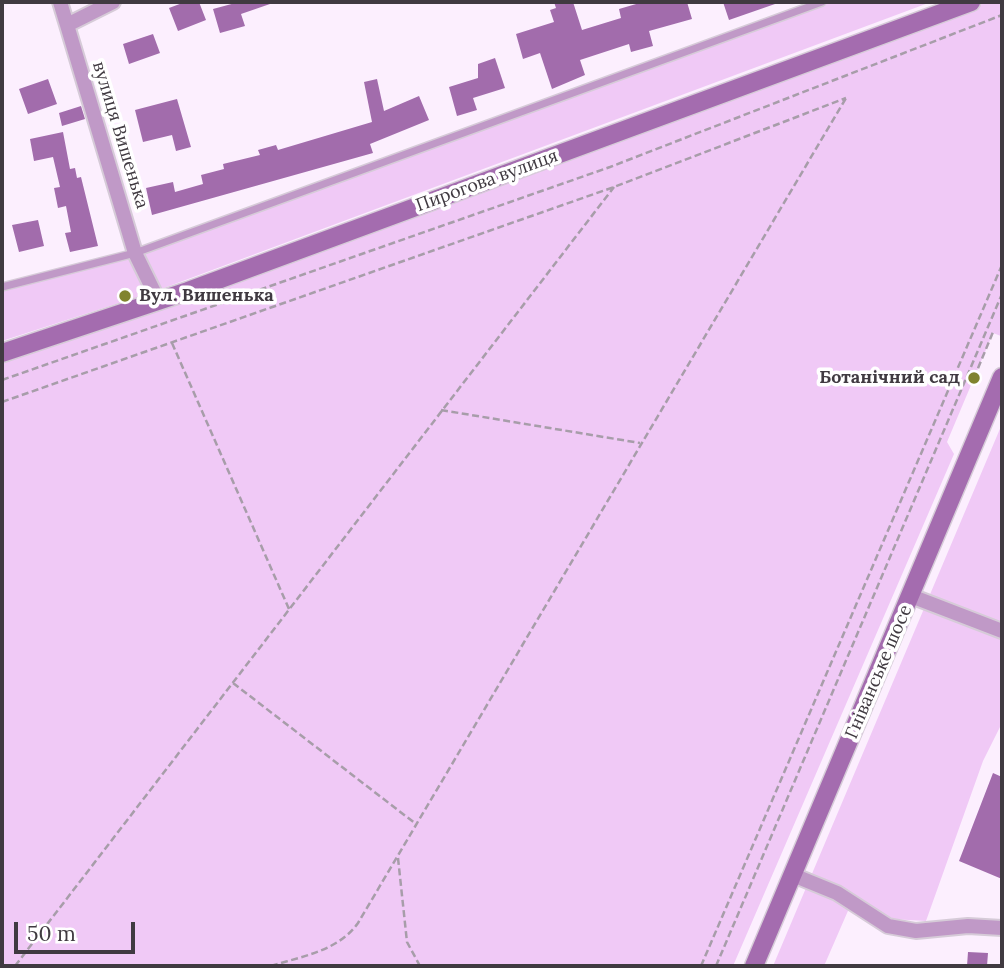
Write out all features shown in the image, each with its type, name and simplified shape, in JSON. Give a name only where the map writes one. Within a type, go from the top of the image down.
[{"type":"main road","name":"Пирогова вулиця","points":[[2,353],[159,302],[971,2]]},
{"type":"main road","name":"Гніванське шосе","points":[[754,966],[1002,377]]},
{"type":"street","name":"вулиця Вишенька","points":[[60,2],[135,253],[159,302]]},
{"type":"street","points":[[66,26],[113,2]]},
{"type":"street","points":[[911,596],[1002,631]]},
{"type":"street","points":[[793,875],[837,893],[888,926],[916,931],[968,926],[1002,928]]},
{"type":"lane","points":[[2,287],[135,253],[822,2]]},
{"type":"path","points":[[2,380],[610,167],[1002,15]]},
{"type":"path","points":[[2,402],[614,187],[846,98],[351,933],[328,948],[271,966]]},
{"type":"path","points":[[15,966],[614,187]]},
{"type":"path","points":[[701,966],[1002,265]]},
{"type":"path","points":[[716,966],[1002,294]]},
{"type":"path","points":[[974,379],[993,332]]},
{"type":"path","points":[[172,342],[289,609]]},
{"type":"path","points":[[441,410],[640,443]]},
{"type":"path","points":[[232,682],[416,824]]},
{"type":"path","points":[[398,856],[407,942],[420,966]]},
{"type":"shaded area","points":[[822,2],[931,2],[156,291],[2,341],[2,287],[135,253]]},
{"type":"shaded area","points":[[971,2],[1002,2],[1002,332],[1001,336],[993,333],[947,442],[954,454],[733,966],[2,966],[2,353]]},
{"type":"shaded area","points":[[1002,424],[1002,723],[983,761],[926,921],[891,919],[854,897],[824,966],[773,966]]},
{"type":"building","points":[[185,2],[199,2],[206,20],[178,31],[169,8]]},
{"type":"building","points":[[239,2],[270,4],[241,14],[245,26],[220,33],[213,9]]},
{"type":"building","points":[[554,2],[573,2],[582,30],[621,18],[619,9],[643,2],[687,2],[692,19],[649,31],[653,46],[631,52],[629,44],[580,60],[585,75],[552,89],[540,53],[523,59],[516,34],[554,22],[550,10],[556,8]]},
{"type":"building","points":[[723,2],[775,2],[775,4],[729,20]]},
{"type":"building","points":[[153,34],[160,53],[129,64],[123,44]]},
{"type":"building","points":[[495,58],[505,88],[473,98],[477,110],[457,116],[449,87],[478,78],[478,64]]},
{"type":"building","points":[[48,79],[57,104],[28,114],[19,89]]},
{"type":"building","points":[[377,79],[384,111],[419,96],[429,120],[370,144],[373,153],[152,215],[146,188],[173,182],[175,192],[203,184],[201,175],[224,169],[223,164],[260,155],[258,150],[276,145],[278,150],[372,122],[364,82]]},
{"type":"building","points":[[177,99],[191,147],[176,151],[172,135],[143,142],[135,110]]},
{"type":"building","points":[[81,106],[85,119],[62,126],[59,113]]},
{"type":"building","points":[[63,132],[70,169],[75,168],[77,178],[81,177],[98,246],[70,252],[65,233],[71,232],[66,206],[58,208],[54,188],[60,187],[53,157],[34,161],[30,139]]},
{"type":"building","points":[[38,220],[44,246],[19,252],[12,225]]},
{"type":"building","points":[[993,773],[1002,777],[1002,879],[959,861]]},
{"type":"building","points":[[968,952],[988,953],[987,966],[967,966]]},
{"type":"place","name":"Вул. Вишенька","points":[[125,296]]},
{"type":"place","name":"Ботанічний сад","points":[[974,378]]}]
